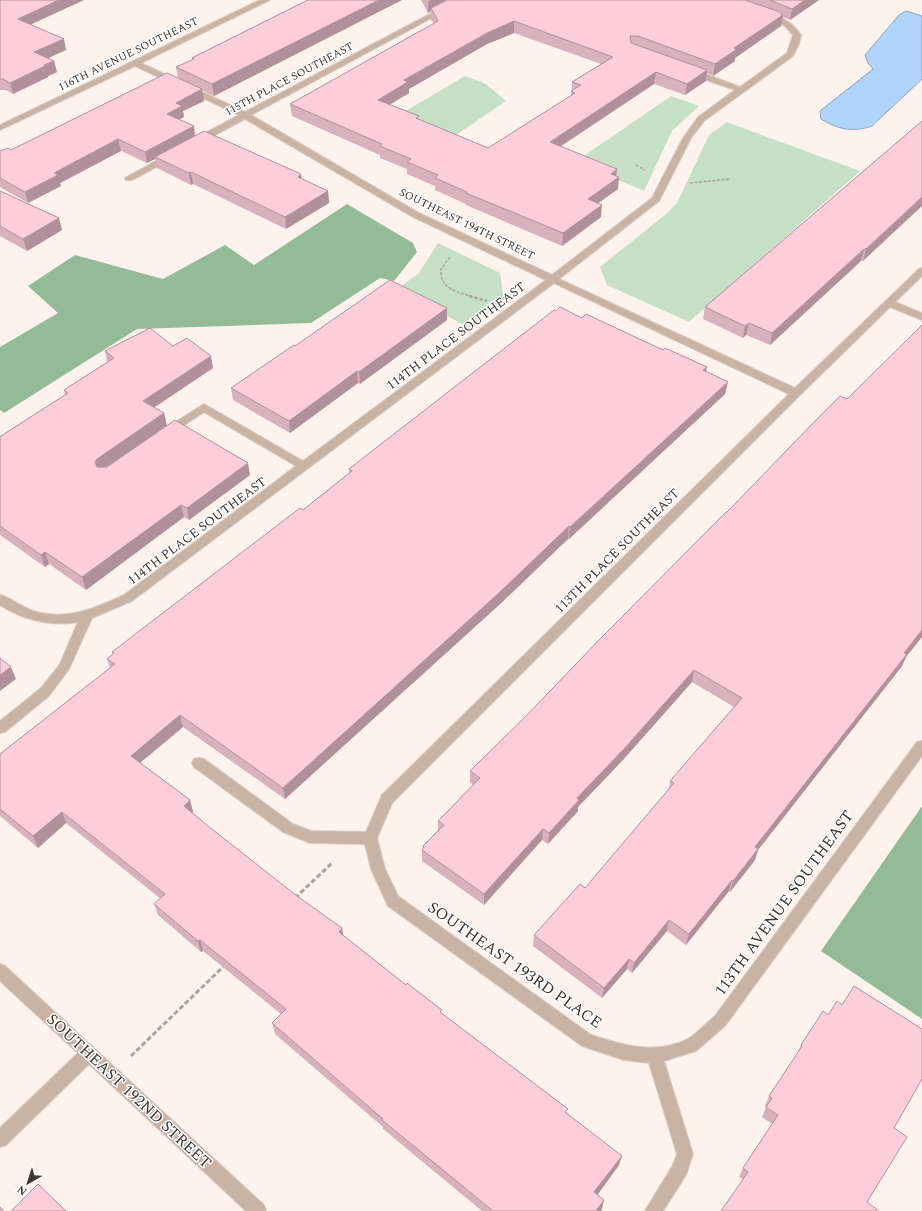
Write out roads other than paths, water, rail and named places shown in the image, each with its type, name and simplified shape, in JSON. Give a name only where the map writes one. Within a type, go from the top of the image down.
[{"type":"street","name":"116TH AVENUE SOUTHEAST","points":[[0,127],[266,0]]},
{"type":"street","name":"115TH PLACE SOUTHEAST","points":[[190,145],[461,0]]},
{"type":"street","name":"114TH PLACE SOUTHEAST","points":[[0,599],[12,608],[36,618],[57,620],[87,616],[128,598],[553,279],[656,199],[686,138],[702,119],[790,54],[795,44],[797,35],[791,26],[779,19],[757,12]]},
{"type":"street","name":"SOUTHEAST 194TH STREET","points":[[134,63],[257,121],[416,215],[796,393]]},
{"type":"street","points":[[684,69],[741,90]]},
{"type":"street","points":[[129,178],[176,152]]},
{"type":"street","name":"113TH PLACE SOUTHEAST","points":[[370,838],[387,799],[796,393],[922,271]]},
{"type":"street","points":[[889,303],[922,317]]},
{"type":"street","points":[[158,439],[204,407],[304,466]]},
{"type":"street","points":[[0,728],[45,692],[65,666],[87,616]]},
{"type":"street","name":"113TH AVENUE SOUTHEAST","points":[[655,1056],[691,1046],[720,1020],[922,746]]},
{"type":"street","points":[[199,763],[288,828],[310,837],[370,838]]},
{"type":"street","name":"SOUTHEAST 193RD PLACE","points":[[370,838],[378,869],[393,902],[587,1041],[624,1053],[655,1056]]},
{"type":"street","name":"SOUTHEAST 192ND STREET","points":[[0,970],[258,1211]]},
{"type":"street","points":[[0,1139],[88,1053]]},
{"type":"street","points":[[653,1211],[680,1169],[685,1154],[655,1056]]},
{"type":"water","points":[[906,11],[922,16],[922,79],[872,126],[858,129],[845,129],[821,119],[820,111],[873,69],[868,63],[865,55],[899,15]]}]
